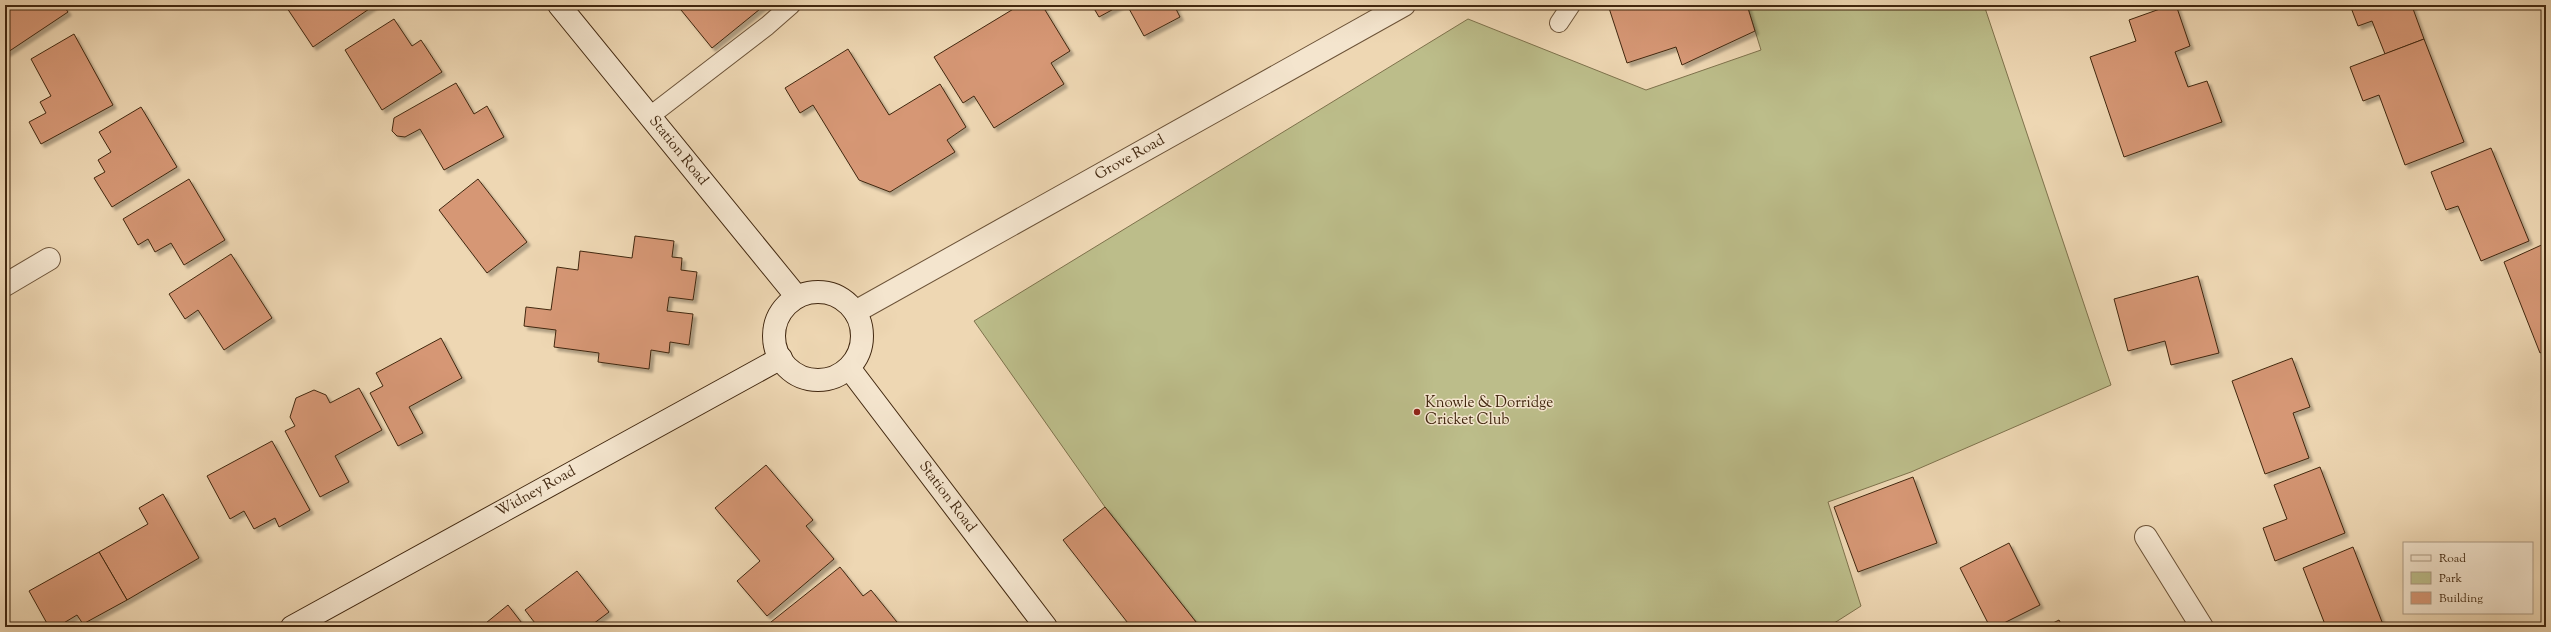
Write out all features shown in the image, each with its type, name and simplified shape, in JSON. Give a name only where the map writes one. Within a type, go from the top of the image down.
[{"type":"street","name":"Station Road","points":[[559,5],[797,297]]},
{"type":"street","name":"Grove Road","points":[[855,312],[1404,5]]},
{"type":"street","points":[[5,285],[49,259]]},
{"type":"street","points":[[824,292],[842,299],[855,312],[860,323],[861,341],[856,358],[848,368],[837,376],[825,379],[812,379],[800,376],[789,368],[781,358],[775,342],[776,324],[784,309],[797,297],[806,294],[824,292]]},
{"type":"street","name":"Widney Road","points":[[292,627],[781,358]]},
{"type":"street","name":"Station Road","points":[[848,368],[1046,627]]},
{"type":"street","points":[[2146,537],[2202,627]]},
{"type":"lane","points":[[650,116],[767,26],[791,5]]},
{"type":"lane","points":[[1559,22],[1571,5]]},
{"type":"green space","name":"Knowle & Dorridge Cricket Club","points":[[1747,5],[1984,5],[2111,385],[1911,472],[1828,502],[1861,606],[1828,627],[1200,627],[1105,507],[974,321],[1468,19],[1646,90],[1761,50]]},
{"type":"building","points":[[5,5],[63,5],[68,12],[5,54]]},
{"type":"building","points":[[285,5],[375,5],[313,47]]},
{"type":"building","points":[[677,5],[765,5],[712,48]]},
{"type":"building","points":[[1020,5],[1042,5],[1070,51],[1051,63],[1064,84],[994,128],[974,96],[963,103],[934,57]]},
{"type":"building","points":[[1092,5],[1121,5],[1099,17]]},
{"type":"building","points":[[1127,5],[1179,5],[1175,7],[1180,17],[1144,36]]},
{"type":"building","points":[[1608,5],[1747,5],[1755,31],[1682,65],[1676,47],[1627,63]]},
{"type":"building","points":[[2171,5],[2176,5],[2190,46],[2175,52],[2188,87],[2207,81],[2222,122],[2124,157],[2090,57],[2136,41],[2129,20]]},
{"type":"building","points":[[2350,5],[2414,5],[2412,6],[2424,39],[2385,54],[2372,21],[2358,26]]},
{"type":"building","points":[[394,19],[412,46],[421,40],[442,72],[382,110],[345,50]]},
{"type":"building","points":[[74,34],[113,105],[41,144],[29,122],[46,113],[40,102],[51,96],[31,59]]},
{"type":"building","points":[[2424,39],[2464,142],[2405,165],[2379,95],[2363,101],[2350,67]]},
{"type":"building","points":[[848,49],[889,115],[940,84],[966,127],[947,140],[955,152],[890,192],[859,180],[813,105],[800,113],[785,88]]},
{"type":"building","points":[[456,83],[474,114],[487,106],[504,137],[444,170],[420,129],[405,137],[397,136],[392,131],[394,118]]},
{"type":"building","points":[[141,107],[177,167],[112,207],[94,178],[105,172],[98,160],[111,152],[99,132]]},
{"type":"building","points":[[2491,148],[2529,241],[2481,261],[2458,206],[2446,210],[2431,172]]},
{"type":"building","points":[[189,179],[225,240],[184,265],[171,243],[155,252],[148,239],[138,245],[123,219]]},
{"type":"building","points":[[478,179],[527,242],[487,273],[439,210]]},
{"type":"building","points":[[635,236],[674,241],[672,257],[682,258],[681,270],[697,272],[693,300],[669,297],[667,311],[693,314],[689,345],[670,342],[669,353],[651,350],[649,369],[598,362],[599,353],[554,347],[556,330],[524,326],[526,307],[551,310],[557,267],[578,270],[580,251],[632,258]]},
{"type":"building","points":[[2546,243],[2546,350],[2540,353],[2504,262]]},
{"type":"building","points":[[231,254],[272,318],[224,350],[198,310],[185,319],[169,294]]},
{"type":"building","points":[[2198,276],[2219,353],[2171,365],[2165,341],[2128,351],[2114,299]]},
{"type":"building","points":[[441,338],[462,378],[409,407],[423,433],[398,446],[370,393],[383,386],[376,373]]},
{"type":"building","points":[[2292,358],[2310,407],[2293,413],[2309,458],[2265,474],[2232,381]]},
{"type":"building","points":[[359,388],[382,430],[335,456],[349,482],[320,497],[285,431],[295,426],[290,417],[296,398],[314,390],[326,395],[330,403]]},
{"type":"building","points":[[272,441],[310,510],[279,527],[275,518],[254,529],[244,511],[230,519],[207,476]]},
{"type":"building","points":[[766,465],[813,520],[806,526],[834,559],[767,616],[737,581],[760,561],[715,508]]},
{"type":"building","points":[[2320,467],[2345,533],[2275,561],[2263,528],[2287,519],[2274,485]]},
{"type":"building","points":[[1913,477],[1937,543],[1858,572],[1834,507]]},
{"type":"building","points":[[163,494],[199,558],[127,600],[99,552],[148,524],[139,508]]},
{"type":"building","points":[[1105,507],[1200,627],[1131,627],[1063,540]]},
{"type":"building","points":[[2009,543],[2040,605],[1996,627],[1990,627],[1960,568]]},
{"type":"building","points":[[2353,547],[2384,627],[2326,627],[2303,568]]},
{"type":"building","points":[[99,552],[127,600],[83,624],[77,615],[57,627],[49,627],[29,591]]},
{"type":"building","points":[[840,567],[863,596],[871,590],[901,627],[774,627],[771,622]]},
{"type":"building","points":[[577,571],[609,612],[589,627],[538,627],[525,610]]},
{"type":"building","points":[[508,605],[525,627],[481,627]]},
{"type":"building","points":[[2059,620],[2063,627],[2045,627]]},
{"type":"place","name":"Knowle & Dorridge Cricket Club","points":[[1417,412]]}]
